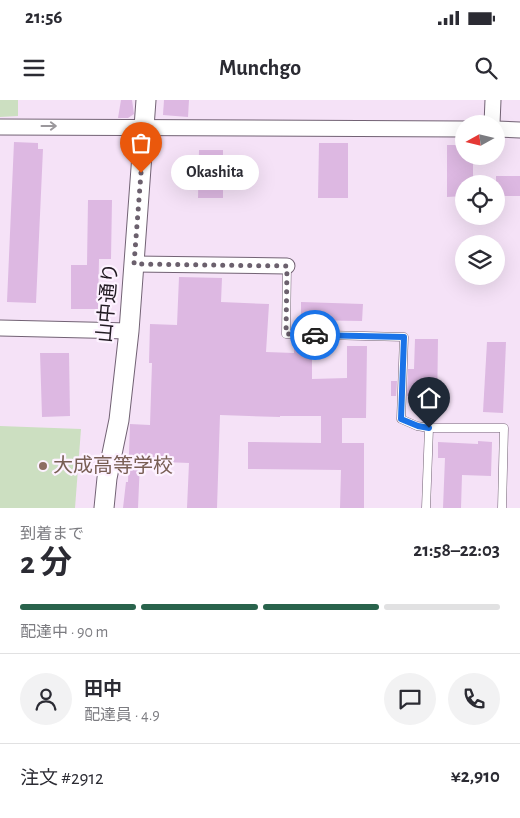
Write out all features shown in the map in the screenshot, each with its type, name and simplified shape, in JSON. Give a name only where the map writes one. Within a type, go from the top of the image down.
[{"type":"street","name":"山中通り","points":[[104,508],[107,478],[119,420],[129,330],[146,100]]},
{"type":"street","points":[[492,115],[493,100]]},
{"type":"street","points":[[0,127],[455,129]]},
{"type":"street","points":[[505,130],[520,130]]},
{"type":"street","points":[[134,264],[287,266]]},
{"type":"street","points":[[0,328],[129,330]]},
{"type":"lane","points":[[287,266],[286,334],[404,337],[401,419],[429,428],[504,428],[502,508]]},
{"type":"lane","points":[[426,508],[429,428]]},
{"type":"green space","points":[[0,100],[18,100],[18,116],[0,117]]},
{"type":"green space","name":"大成高等学校","points":[[0,426],[81,429],[75,508],[0,508]]},
{"type":"building","points":[[121,100],[132,100],[134,114],[128,118],[118,118]]},
{"type":"building","points":[[164,100],[189,100],[188,117],[163,115]]},
{"type":"building","points":[[14,142],[38,143],[38,149],[43,149],[36,303],[7,302]]},
{"type":"building","points":[[319,143],[348,143],[348,198],[318,198]]},
{"type":"building","points":[[447,145],[455,145],[455,165],[473,165],[473,175],[455,175],[455,197],[447,197]]},
{"type":"building","points":[[199,150],[223,150],[223,198],[198,198]]},
{"type":"building","points":[[505,176],[520,176],[520,196],[505,196]]},
{"type":"building","points":[[88,200],[112,200],[111,259],[99,259],[98,309],[71,309],[71,265],[87,265]]},
{"type":"building","points":[[179,277],[222,278],[221,302],[269,304],[266,352],[294,353],[294,345],[312,345],[312,379],[347,378],[347,346],[367,346],[366,418],[342,418],[342,443],[364,443],[364,508],[340,508],[341,470],[248,469],[248,442],[321,443],[321,416],[220,415],[217,508],[187,508],[189,463],[140,461],[138,508],[123,508],[126,482],[128,482],[130,424],[150,425],[152,363],[149,363],[150,324],[177,325]]},
{"type":"building","points":[[301,302],[363,304],[362,321],[301,320]]},
{"type":"building","points":[[415,339],[438,339],[437,410],[414,410],[414,396],[407,396],[408,369],[414,369]]},
{"type":"building","points":[[487,342],[506,342],[503,413],[483,412]]},
{"type":"building","points":[[40,353],[69,353],[70,416],[42,417]]},
{"type":"building","points":[[391,381],[397,381],[396,396],[391,396]]},
{"type":"building","points":[[478,441],[492,442],[491,476],[462,475],[461,508],[443,508],[445,458],[438,458],[438,442],[478,444]]},
{"type":"way so far","points":[[141,173],[134,264],[287,266],[286,334],[315,335]]},
{"type":"place","name":"Okashita","points":[[141,173]]},
{"type":"place","name":"大成高等学校","points":[[43,466]]},
{"type":"route","points":[[315,335],[404,337],[401,419],[429,428]]}]
